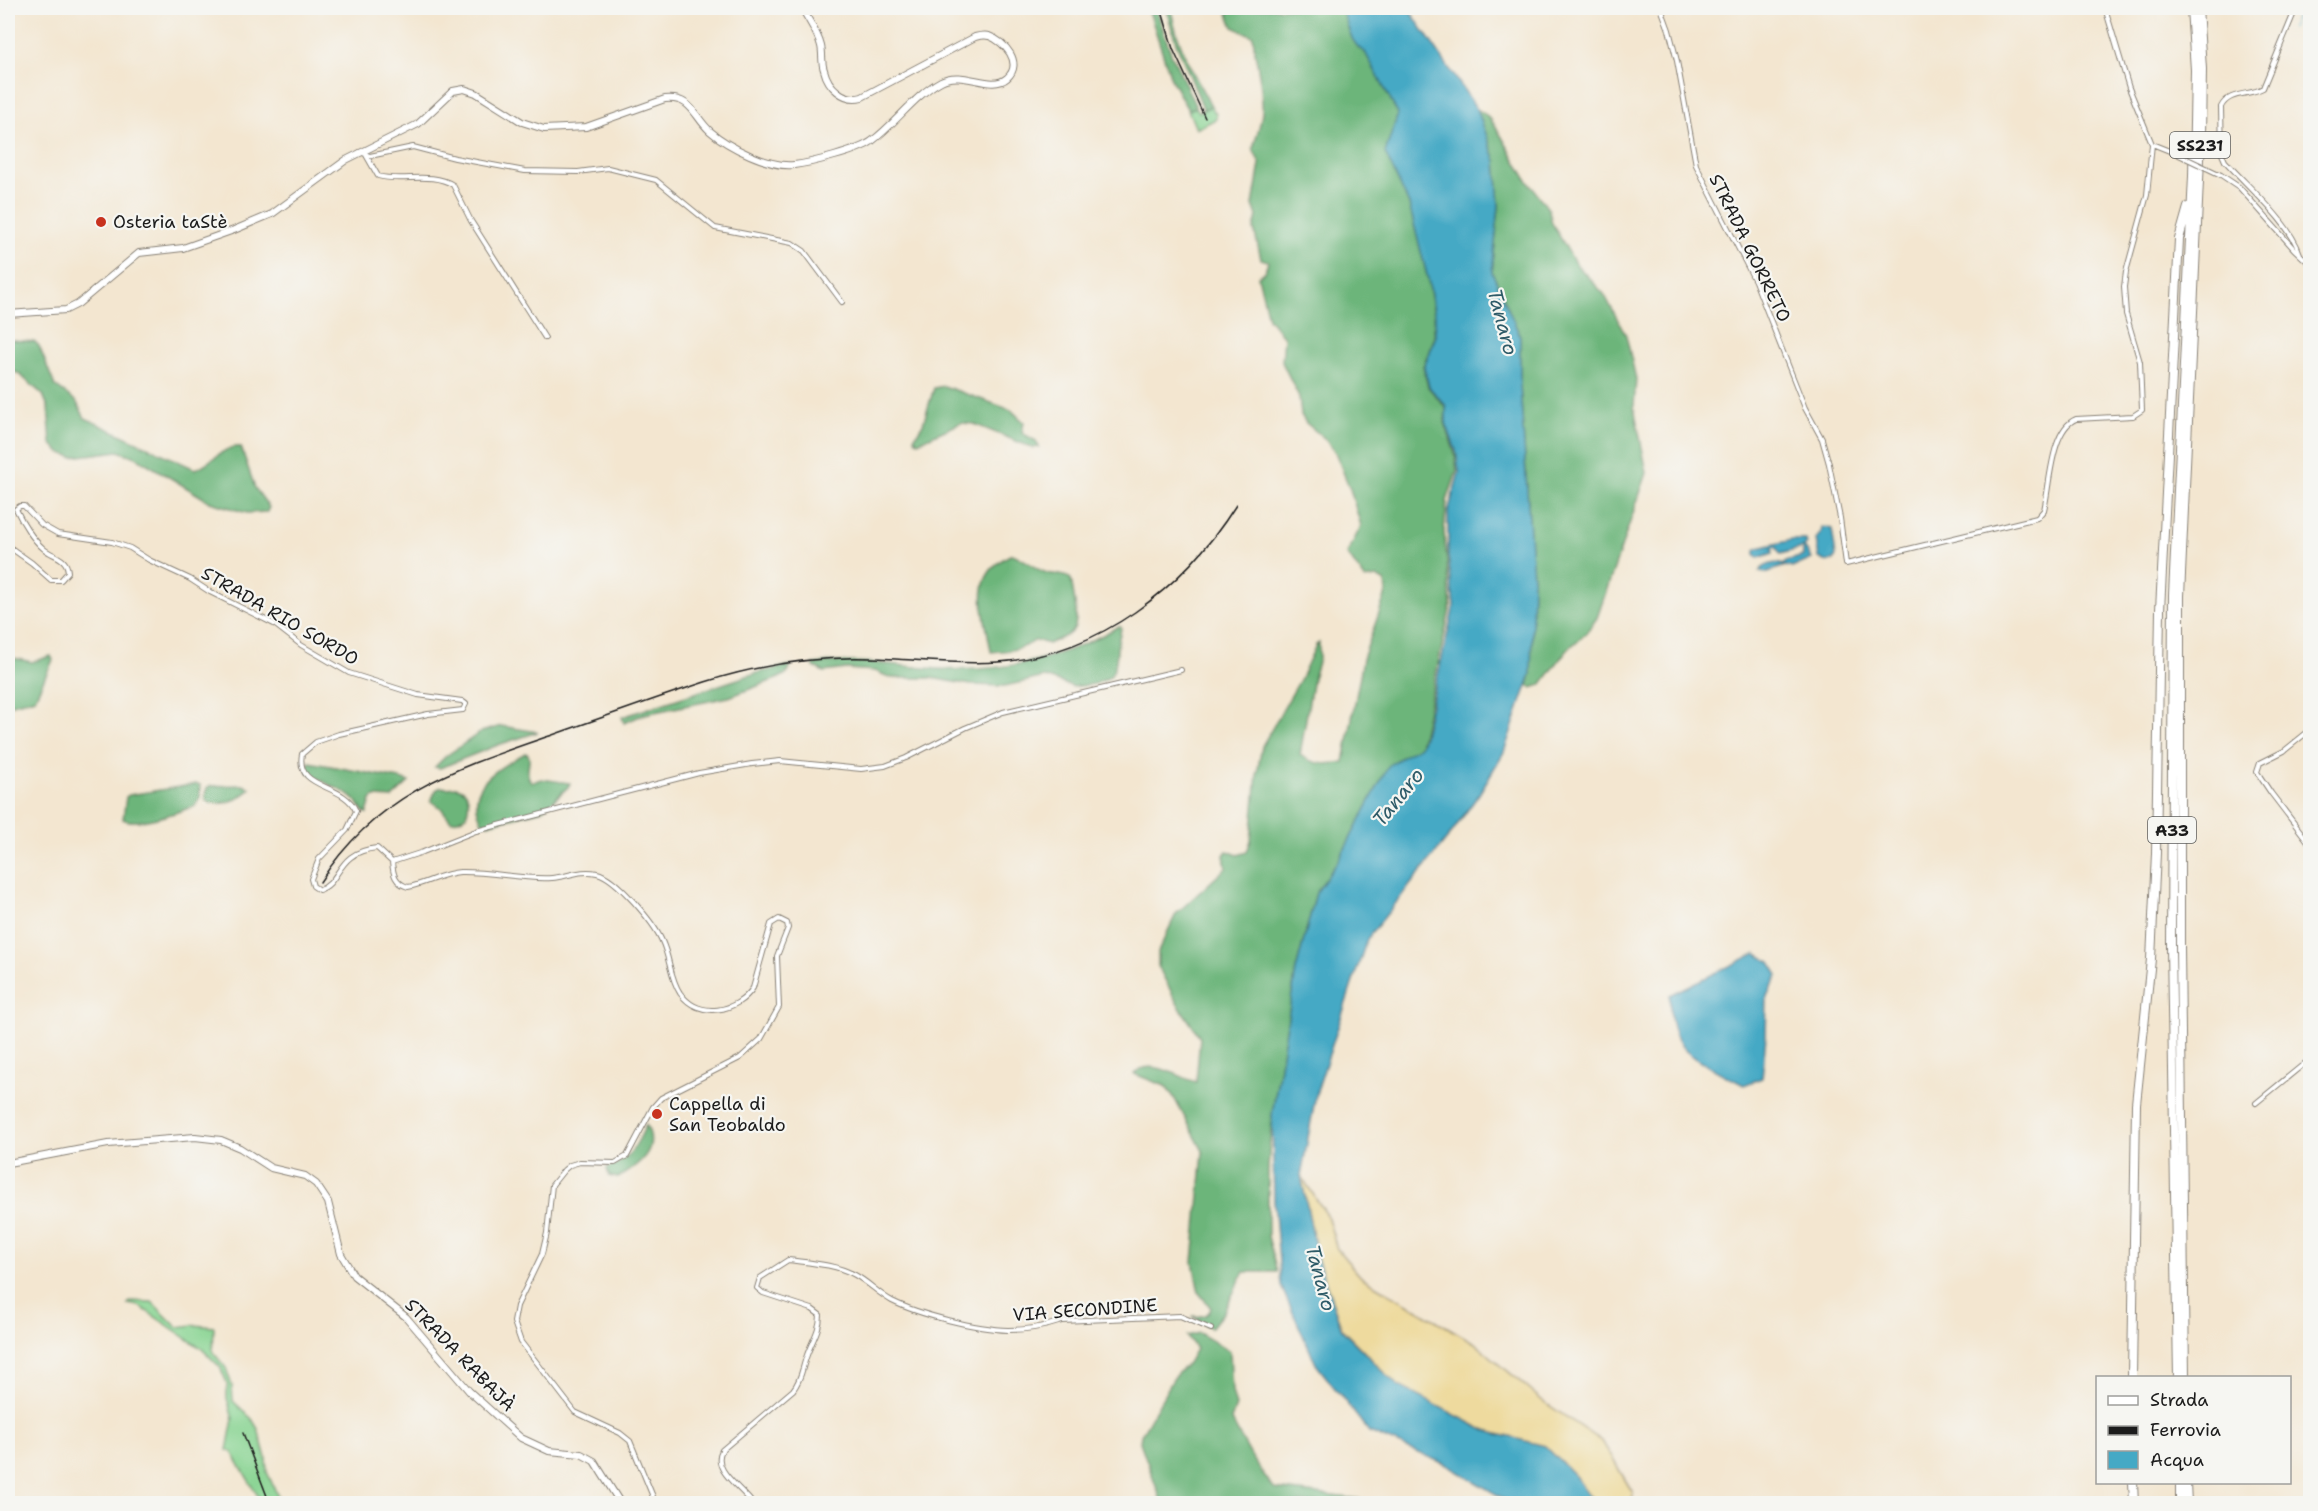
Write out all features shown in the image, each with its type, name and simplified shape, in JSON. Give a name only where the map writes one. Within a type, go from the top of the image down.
[{"type":"highway","name":"SS231","points":[[2190,283],[2195,70],[2191,8]]},
{"type":"highway","name":"SS231","points":[[2190,283],[2201,137],[2202,69],[2198,8]]},
{"type":"highway","points":[[2132,1376],[2136,1104],[2152,947],[2160,610],[2175,307],[2179,239],[2188,207],[2193,176]]},
{"type":"highway","name":"A33","points":[[2178,1376],[2171,946],[2173,596],[2190,283]]},
{"type":"highway","name":"A33","points":[[2185,1376],[2180,946],[2180,596],[2190,283]]},
{"type":"highway","points":[[2133,1484],[2134,1503]]},
{"type":"highway","points":[[2180,1484],[2180,1503]]},
{"type":"highway","points":[[2186,1484],[2187,1503]]},
{"type":"main road","points":[[8,314],[58,312],[74,307],[140,252],[183,248],[254,222],[284,207],[363,153],[408,131],[453,91],[464,89],[476,93],[522,122],[544,129],[586,127],[665,99],[675,98],[685,102],[709,130],[726,142],[765,160],[793,165],[870,143],[924,94],[948,78],[961,76],[995,83],[1006,80],[1013,71],[1013,58],[1005,48],[989,36],[975,37],[862,97],[850,99],[840,94],[827,78],[820,44],[802,8]]},
{"type":"main road","name":"STRADA RABAJÀ","points":[[8,1163],[108,1144],[195,1137],[221,1140],[240,1148],[271,1168],[305,1176],[316,1184],[328,1202],[341,1254],[354,1276],[406,1317],[469,1391],[521,1438],[549,1451],[581,1454],[594,1461],[621,1503]]},
{"type":"street","name":"STRADA GORRETO","points":[[1661,8],[1677,61],[1689,138],[1696,165],[1755,281],[1805,408],[1821,439],[1829,464],[1846,564],[2037,518],[2044,510],[2060,435],[2069,422],[2076,419],[2133,416],[2142,410],[2140,362],[2126,314],[2124,287],[2147,195],[2152,144]]},
{"type":"street","points":[[2104,8],[2129,88],[2152,144],[2221,175],[2239,188],[2310,264]]},
{"type":"street","points":[[2296,8],[2263,88],[2256,92],[2231,97],[2224,101],[2221,107],[2222,154],[2225,161],[2268,207],[2297,244],[2300,254]]},
{"type":"street","points":[[545,338],[471,221],[453,185],[424,178],[378,176],[363,153],[413,147],[455,158],[525,171],[578,172],[608,168],[656,180],[715,228],[792,243],[804,251],[842,302]]},
{"type":"street","name":"STRADA RIO SORDO","points":[[8,546],[51,580],[61,580],[68,572],[68,567],[62,558],[45,550],[22,520],[16,509],[24,506],[36,520],[58,534],[121,544],[172,572],[190,579],[210,592],[274,624],[301,645],[349,673],[418,695],[462,701],[466,704],[464,710],[428,714],[339,734],[316,742],[302,754],[301,767],[307,777],[348,799],[356,811],[347,830],[319,859],[310,879],[313,886],[319,890],[325,888],[348,858],[364,849],[377,848],[392,862]]},
{"type":"street","points":[[656,1503],[630,1441],[620,1433],[575,1412],[521,1342],[514,1322],[517,1306],[542,1254],[547,1233],[551,1186],[564,1170],[580,1162],[615,1163],[627,1156],[653,1107],[661,1098],[740,1058],[761,1039],[779,1007],[777,956],[788,928],[787,923],[779,919],[771,924],[753,988],[748,996],[738,1004],[725,1009],[706,1010],[688,1001],[681,994],[662,941],[656,931],[619,887],[605,876],[583,872],[549,878],[458,872],[408,886],[401,885],[395,879],[392,862],[476,831],[699,773],[780,761],[861,770],[885,766],[1003,712],[1181,670]]},
{"type":"street","points":[[2310,730],[2284,752],[2260,763],[2257,772],[2310,844]]},
{"type":"street","points":[[2256,1103],[2310,1059]]},
{"type":"street","name":"VIA SECONDINE","points":[[753,1503],[723,1472],[718,1459],[722,1450],[784,1399],[797,1385],[818,1330],[820,1315],[812,1309],[763,1293],[757,1288],[760,1278],[788,1260],[833,1266],[854,1274],[892,1301],[929,1314],[1006,1330],[1048,1326],[1062,1322],[1180,1316],[1211,1329]]},
{"type":"green space","points":[[1146,8],[1156,8],[1171,53],[1196,107],[1188,110],[1171,79]]},
{"type":"green space","points":[[1166,8],[1171,8],[1181,46],[1211,106],[1204,110],[1176,43]]},
{"type":"green space","points":[[1229,8],[1340,8],[1352,38],[1365,52],[1398,114],[1386,153],[1409,204],[1428,279],[1434,315],[1434,339],[1423,366],[1428,387],[1446,408],[1445,422],[1455,454],[1457,471],[1447,501],[1444,531],[1451,605],[1420,746],[1389,765],[1340,858],[1316,893],[1296,970],[1272,1115],[1268,1169],[1268,1236],[1277,1272],[1244,1272],[1223,1313],[1211,1328],[1192,1316],[1206,1315],[1211,1308],[1199,1293],[1193,1262],[1203,1151],[1173,1096],[1165,1086],[1134,1074],[1140,1069],[1156,1068],[1196,1082],[1200,1037],[1177,1003],[1158,966],[1158,952],[1176,914],[1226,868],[1224,855],[1227,851],[1238,855],[1247,852],[1251,840],[1262,746],[1319,643],[1319,659],[1313,678],[1300,755],[1321,763],[1344,762],[1363,659],[1386,593],[1385,582],[1377,577],[1365,579],[1347,554],[1361,526],[1350,489],[1335,452],[1301,415],[1299,397],[1282,362],[1284,337],[1268,318],[1258,276],[1265,272],[1268,261],[1261,259],[1254,229],[1257,216],[1253,205],[1260,164],[1253,149],[1262,112],[1261,84],[1253,36],[1233,27],[1227,11]]},
{"type":"green space","points":[[1211,106],[1216,119],[1196,129],[1188,110],[1196,107],[1199,112]]},
{"type":"green space","points":[[1477,109],[1489,117],[1496,127],[1527,180],[1549,210],[1552,223],[1575,263],[1604,294],[1626,335],[1636,379],[1634,407],[1647,473],[1597,618],[1586,633],[1566,651],[1541,685],[1532,688],[1528,685],[1531,674],[1533,578],[1520,386],[1520,336],[1492,272],[1499,206],[1496,161]]},
{"type":"green space","points":[[8,341],[35,342],[39,346],[55,386],[76,401],[85,418],[195,469],[229,448],[241,447],[255,488],[269,507],[267,512],[247,513],[210,502],[136,457],[118,451],[72,457],[59,452],[51,443],[48,407],[43,395],[19,374],[8,369]]},
{"type":"green space","points":[[944,386],[1011,410],[1024,422],[1022,433],[1036,441],[1039,447],[1033,448],[974,424],[961,423],[918,442],[914,438],[923,424],[934,388]]},
{"type":"green space","points":[[1012,554],[1050,574],[1062,575],[1071,579],[1075,626],[1068,635],[1048,644],[1036,640],[1020,648],[991,652],[983,609],[984,584],[989,573],[998,563]]},
{"type":"green space","points":[[1119,626],[1121,629],[1116,664],[1110,677],[1095,684],[1073,687],[1045,677],[1005,686],[971,685],[931,678],[891,678],[875,671],[846,669],[824,672],[814,667],[813,664],[860,662],[938,669],[986,669],[1054,655]]},
{"type":"green space","points":[[51,656],[53,660],[35,698],[8,705],[8,657],[32,662]]},
{"type":"green space","points":[[791,665],[788,673],[779,678],[729,697],[645,714],[624,723],[622,717],[753,674]]},
{"type":"green space","points":[[501,726],[538,732],[440,768],[435,767],[446,756],[481,732]]},
{"type":"green space","points":[[525,753],[529,757],[528,777],[530,780],[533,782],[541,779],[570,783],[568,787],[543,810],[488,824],[482,822],[477,809],[480,788],[504,765]]},
{"type":"green space","points":[[309,762],[409,782],[392,798],[374,797],[367,813],[363,812],[352,797],[321,781],[307,770]]},
{"type":"green space","points":[[200,785],[200,798],[195,806],[148,820],[123,819],[126,797],[129,795]]},
{"type":"green space","points":[[243,785],[250,788],[229,802],[216,803],[205,800],[207,788],[210,786]]},
{"type":"green space","points":[[441,787],[461,788],[467,794],[469,803],[466,816],[451,821],[441,808],[431,801],[436,790]]},
{"type":"green space","points":[[646,1125],[651,1142],[645,1156],[618,1178],[609,1176],[607,1168],[627,1157]]},
{"type":"green space","points":[[131,1301],[152,1302],[177,1327],[194,1325],[214,1327],[213,1352],[226,1368],[232,1386],[233,1401],[252,1419],[258,1429],[266,1458],[267,1472],[281,1503],[262,1503],[232,1452],[227,1450],[233,1419],[227,1398],[227,1383],[220,1367],[202,1349],[139,1306],[128,1304]]},
{"type":"green space","points":[[1199,1333],[1230,1351],[1232,1391],[1236,1406],[1231,1420],[1253,1459],[1274,1489],[1392,1503],[1162,1503],[1140,1442],[1141,1435],[1175,1376],[1188,1363],[1196,1349],[1187,1336]]},
{"type":"green space","points":[[1412,1498],[1431,1503],[1392,1503]]},
{"type":"sand","points":[[1301,1176],[1327,1215],[1337,1249],[1361,1277],[1475,1343],[1544,1402],[1602,1441],[1633,1493],[1632,1503],[1601,1503],[1592,1499],[1575,1476],[1545,1446],[1486,1431],[1397,1385],[1342,1329],[1318,1261]]},
{"type":"water","name":"Tanaro","points":[[1340,8],[1408,8],[1477,109],[1496,161],[1499,206],[1492,272],[1520,336],[1520,386],[1533,578],[1531,674],[1504,752],[1479,794],[1450,835],[1367,939],[1316,1094],[1301,1176],[1318,1261],[1342,1330],[1397,1385],[1486,1431],[1545,1446],[1575,1476],[1592,1499],[1601,1503],[1511,1503],[1445,1464],[1369,1432],[1316,1364],[1281,1286],[1274,1201],[1272,1115],[1296,970],[1316,893],[1340,858],[1389,765],[1420,746],[1454,606],[1448,556],[1448,512],[1459,472],[1456,451],[1446,423],[1446,406],[1429,387],[1424,366],[1435,338],[1435,315],[1428,279],[1409,204],[1385,153],[1398,114],[1365,52],[1352,38]]},
{"type":"water","points":[[1822,528],[1832,529],[1836,556],[1834,560],[1827,562],[1819,558],[1816,539]]},
{"type":"water","points":[[1792,540],[1806,540],[1807,544],[1804,547],[1812,559],[1792,568],[1786,566],[1765,573],[1759,572],[1770,564],[1783,565],[1787,561],[1803,556],[1802,548],[1780,554],[1776,547],[1772,548],[1773,553],[1758,558],[1755,554],[1758,548]]},
{"type":"water","points":[[1756,953],[1770,962],[1778,975],[1767,996],[1762,1078],[1744,1085],[1703,1063],[1683,1048],[1672,1023],[1670,995]]},
{"type":"waterway","points":[[2291,28],[2300,8]]},
{"type":"railway","points":[[1161,8],[1173,49],[1205,118]]},
{"type":"railway","points":[[320,882],[343,851],[368,825],[395,803],[424,786],[488,758],[705,682],[766,666],[807,660],[849,658],[966,663],[998,662],[1035,657],[1070,646],[1104,631],[1135,612],[1164,589],[1191,564],[1236,505]]},
{"type":"railway","points":[[243,1433],[270,1504]]},
{"type":"place","name":"Osteria taStè","points":[[101,222]]},
{"type":"place","name":"Cappella di San Teobaldo","points":[[657,1114]]}]
